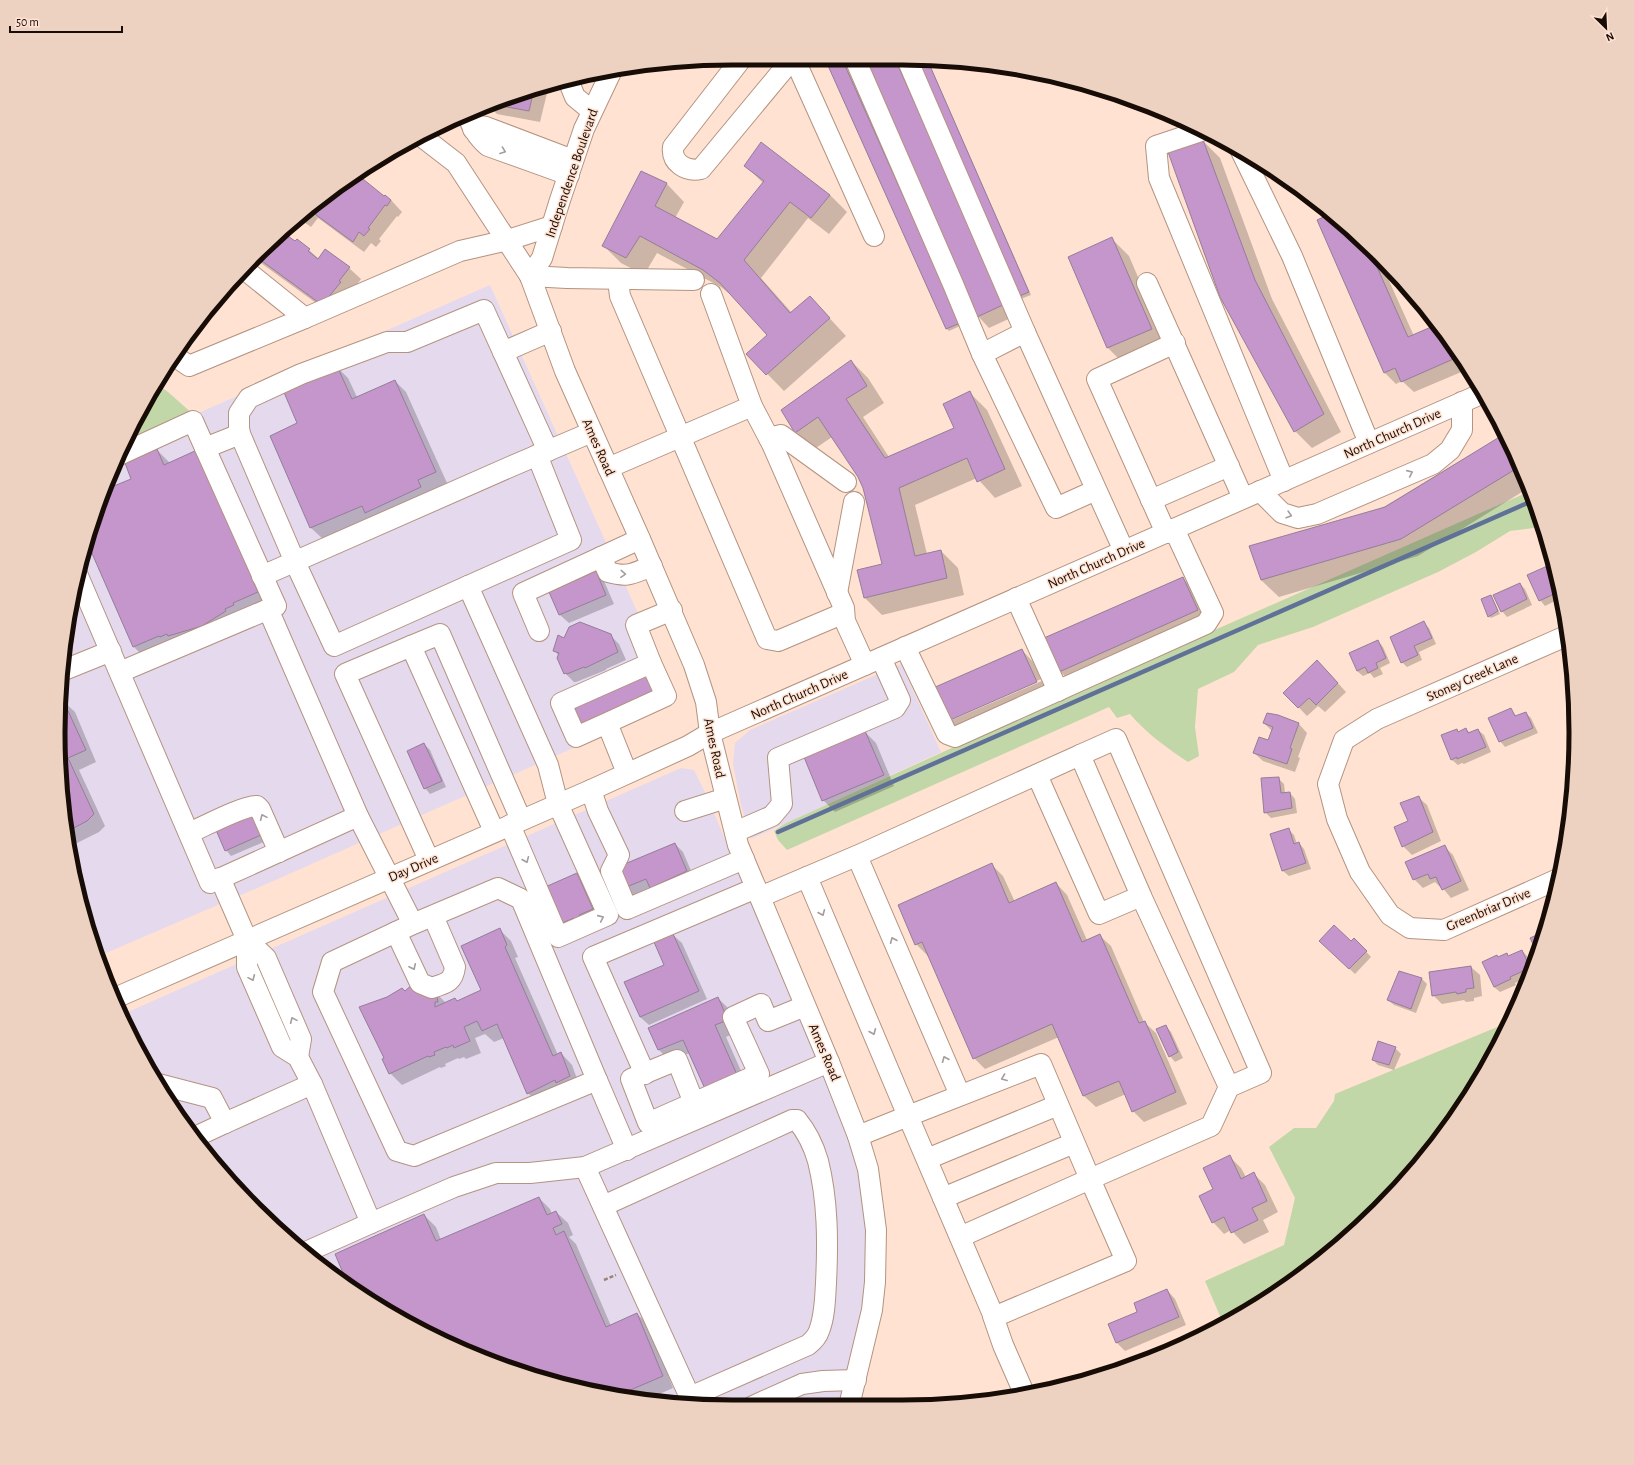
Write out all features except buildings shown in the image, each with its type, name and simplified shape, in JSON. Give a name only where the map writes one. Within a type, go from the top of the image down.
[{"type":"street","points":[[737,65],[673,147],[672,153],[674,159],[684,168],[693,171],[701,169],[787,65]]},
{"type":"street","points":[[796,65],[874,236]]},
{"type":"street","points":[[858,65],[982,354],[1056,508],[1096,490]]},
{"type":"street","points":[[910,65],[1025,332],[1124,551]]},
{"type":"street","name":"Independence Boulevard","points":[[530,276],[542,258],[584,129],[609,77]]},
{"type":"street","points":[[570,86],[575,97],[592,111]]},
{"type":"street","points":[[470,121],[480,140],[488,146],[571,168]]},
{"type":"street","points":[[1195,133],[1156,146],[1159,178],[1284,480]]},
{"type":"street","name":"Ames Road","points":[[425,140],[456,163],[508,240],[530,276],[565,371],[672,610],[694,665],[706,702],[710,733],[735,832],[744,859],[829,1062],[858,1136],[868,1169],[876,1230],[875,1282],[872,1310],[851,1400]]},
{"type":"street","points":[[1246,161],[1292,256],[1369,443]]},
{"type":"street","points":[[179,359],[189,366],[460,251],[508,240],[552,226]]},
{"type":"street","points":[[249,273],[305,318]]},
{"type":"street","points":[[530,276],[618,280],[694,280]]},
{"type":"street","points":[[618,280],[620,296],[767,638],[778,641],[844,613]]},
{"type":"street","points":[[1147,283],[1229,466],[1252,495],[1282,513],[1298,518],[1317,514],[1433,464],[1450,450],[1462,430],[1462,402]]},
{"type":"street","points":[[711,294],[752,406],[769,438],[838,593],[844,608],[845,621],[900,700],[895,708],[778,758],[782,804],[772,816],[735,832]]},
{"type":"street","points":[[484,310],[503,352],[542,453],[571,540],[334,646],[295,562],[240,434],[239,413],[249,398],[315,368],[387,342],[406,342],[484,310]]},
{"type":"street","points":[[503,352],[550,331]]},
{"type":"street","points":[[982,354],[1025,332]]},
{"type":"street","points":[[905,647],[947,734],[955,737],[1206,624],[1212,614],[1170,531],[1151,500],[1097,378],[1175,343]]},
{"type":"street","name":"North Church Drive","points":[[710,733],[1478,395]]},
{"type":"street","points":[[608,468],[752,406]]},
{"type":"street","points":[[120,672],[276,606],[193,421],[128,451]]},
{"type":"street","points":[[262,576],[592,432]]},
{"type":"street","points":[[205,448],[240,434]]},
{"type":"street","points":[[769,438],[781,435],[846,482]]},
{"type":"street","points":[[1151,500],[1229,466]]},
{"type":"street","points":[[838,593],[854,502]]},
{"type":"street","points":[[539,631],[523,593],[640,539]]},
{"type":"street","points":[[602,557],[608,572],[628,576],[652,566]]},
{"type":"street","points":[[82,585],[210,883],[358,816]]},
{"type":"street","points":[[411,646],[508,825],[558,937],[608,915],[558,804],[548,765],[468,586]]},
{"type":"street","points":[[1016,598],[1058,691]]},
{"type":"street","points":[[268,610],[358,816],[390,877],[420,983],[432,988],[451,980],[455,967],[433,916]]},
{"type":"street","points":[[651,663],[561,703],[576,737],[666,696],[636,625],[672,610]]},
{"type":"street","points":[[429,860],[346,674],[440,634],[508,825]]},
{"type":"street","name":"Stoney Creek Lane","points":[[1377,718],[1562,638]]},
{"type":"street","points":[[68,668],[111,651]]},
{"type":"street","name":"Greenbriar Drive","points":[[1377,718],[1344,740],[1328,784],[1337,819],[1360,872],[1390,915],[1410,928],[1444,930],[1551,882]]},
{"type":"street","points":[[607,723],[627,773]]},
{"type":"street","name":"Day Drive","points":[[120,996],[591,790],[688,746],[710,733]]},
{"type":"street","points":[[645,1074],[594,958],[758,892],[807,877],[857,856],[1116,739],[1261,1073],[1228,1087],[1211,1126],[960,1237]]},
{"type":"street","points":[[1080,755],[1228,1087]]},
{"type":"street","points":[[1037,775],[1099,914],[1142,896]]},
{"type":"street","points":[[591,790],[598,811],[619,855],[611,871],[627,909],[744,859]]},
{"type":"street","points":[[685,812],[726,798]]},
{"type":"street","points":[[189,833],[241,810],[252,806],[257,806],[260,809],[279,852]]},
{"type":"street","points":[[857,856],[960,1095]]},
{"type":"street","points":[[807,877],[960,1237],[1022,1389]]},
{"type":"street","points":[[220,878],[247,940],[247,967],[282,1047],[298,1057],[312,1084],[371,1223]]},
{"type":"street","points":[[597,1080],[414,1156],[397,1151],[323,992],[332,962],[405,928],[498,888],[521,899],[627,1150]]},
{"type":"street","points":[[694,1103],[677,1060],[631,1079],[648,1123],[694,1103],[759,1074],[733,1017],[761,1004],[768,1021],[805,1006]]},
{"type":"street","points":[[311,1250],[454,1188],[496,1173],[530,1173],[585,1168],[829,1062]]},
{"type":"street","points":[[858,1136],[1041,1064],[1126,1261],[993,1316]]},
{"type":"street","points":[[200,1135],[312,1084]]},
{"type":"street","points":[[167,1086],[212,1098],[225,1123]]},
{"type":"street","points":[[927,1159],[1058,1105]]},
{"type":"street","points":[[603,1206],[792,1120],[797,1120],[804,1128],[817,1160],[826,1208],[828,1249],[826,1294],[819,1331],[815,1339],[808,1345],[696,1399]]},
{"type":"street","points":[[943,1198],[1074,1143]]},
{"type":"street","points":[[585,1168],[691,1399]]},
{"type":"street","points":[[766,1400],[802,1384],[823,1381],[856,1380]]},
{"type":"shaded area","points":[[490,285],[672,689],[668,706],[271,882],[103,954],[88,905],[78,863],[71,820],[66,776],[66,689],[78,602],[88,560],[100,518],[132,442]]},
{"type":"shaded area","points":[[901,664],[941,752],[751,839],[741,805],[733,764],[735,743],[750,730]]},
{"type":"shaded area","points":[[681,768],[694,770],[705,792],[838,1105],[857,1164],[869,1228],[866,1295],[842,1400],[689,1399],[602,1387],[518,1365],[437,1331],[399,1311],[362,1288],[326,1262],[292,1234],[231,1173],[203,1139],[177,1103],[154,1066],[127,1012]]},
{"type":"green space","points":[[161,387],[194,415],[132,442]]},
{"type":"green space","points":[[1524,494],[1537,528],[1510,531],[1476,552],[1438,572],[1313,627],[1258,645],[1234,672],[1198,689],[1195,727],[1199,756],[1188,762],[1157,740],[1130,714],[1117,718],[1109,707],[787,850],[778,840],[774,831],[784,824],[1142,662]]},
{"type":"green space","points":[[1501,1025],[1480,1066],[1457,1103],[1431,1139],[1403,1173],[1342,1234],[1308,1262],[1272,1288],[1221,1318],[1205,1281],[1284,1245],[1295,1198],[1269,1147],[1294,1128],[1316,1128],[1334,1101],[1335,1094]]},
{"type":"waterway","points":[[778,832],[1528,503]]}]
